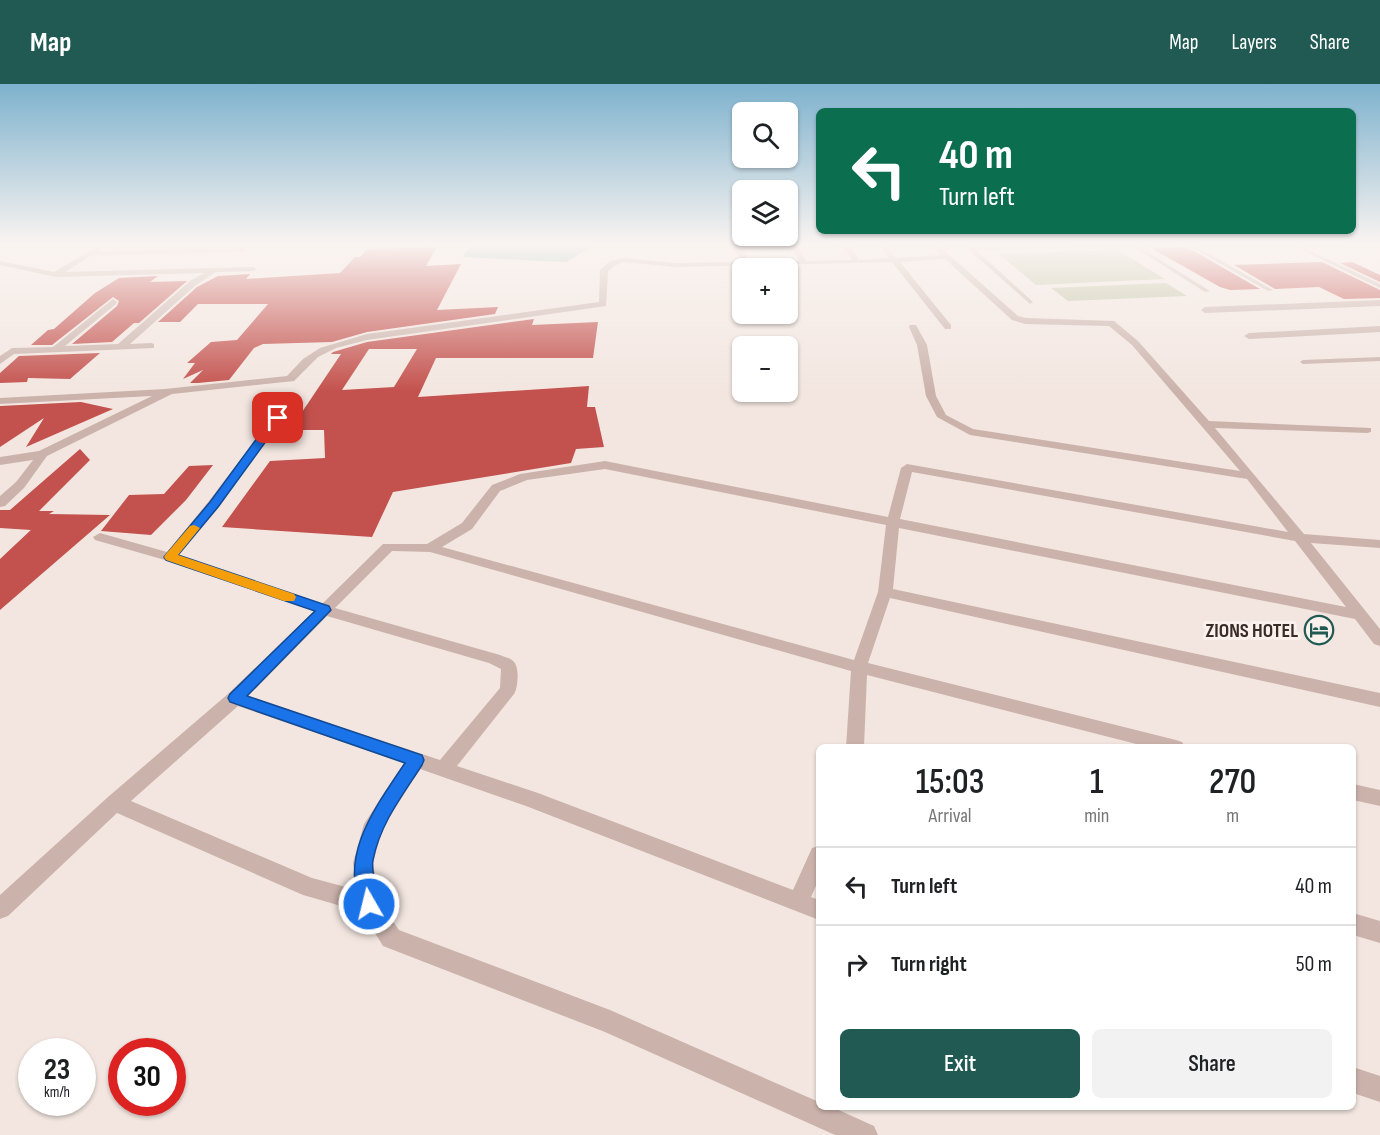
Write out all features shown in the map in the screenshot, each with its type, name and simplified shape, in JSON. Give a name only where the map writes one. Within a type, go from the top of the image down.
[{"type":"street","points":[[121,347],[181,294]]},
{"type":"street","points":[[0,401],[170,391],[290,379],[303,362],[329,345],[367,337],[603,304],[603,294]]},
{"type":"street","points":[[920,294],[948,327]]},
{"type":"street","points":[[988,294],[1015,318],[1025,321],[1111,323],[1135,343],[1251,476],[1380,640]]},
{"type":"street","points":[[55,350],[113,302]]},
{"type":"street","points":[[1204,310],[1380,303]]},
{"type":"street","points":[[914,327],[922,345],[931,396],[942,417],[970,432],[1251,476]]},
{"type":"street","points":[[1249,336],[1380,329]]},
{"type":"street","points":[[0,361],[12,351],[151,346]]},
{"type":"street","points":[[0,461],[43,454],[170,391]]},
{"type":"street","points":[[170,557],[214,504],[278,418]]},
{"type":"street","points":[[1206,424],[1367,430]]},
{"type":"street","points":[[0,503],[20,485],[43,454]]},
{"type":"street","points":[[430,548],[467,526],[496,488],[524,477],[605,465],[1361,615]]},
{"type":"street","points":[[855,744],[859,667],[885,591],[893,522],[907,468],[1301,538],[1380,544]]},
{"type":"street","points":[[100,537],[170,557],[325,610],[494,659],[509,666],[508,690],[443,770]]},
{"type":"street","points":[[0,909],[115,803],[236,698],[388,547],[430,548],[859,667],[1164,744]]},
{"type":"street","points":[[885,591],[1380,700]]},
{"type":"street","points":[[236,698],[531,800],[816,909]]},
{"type":"street","points":[[416,760],[374,824],[363,863],[369,904],[391,938],[610,1022],[865,1135]]},
{"type":"street","points":[[1356,793],[1380,798]]},
{"type":"street","points":[[115,803],[310,888],[369,904]]},
{"type":"street","points":[[798,903],[816,862]]},
{"type":"street","points":[[1356,925],[1380,932]]},
{"type":"street","points":[[1356,1081],[1380,1089]]},
{"type":"lane","points":[[1021,294],[1030,302]]},
{"type":"lane","points":[[1304,362],[1380,359]]},
{"type":"green space","points":[[1059,294],[1184,294],[1187,296],[1068,301]]},
{"type":"building","points":[[94,294],[172,294],[139,323],[134,323],[112,342],[72,344],[117,306],[119,301],[113,297],[52,345],[31,345],[48,330],[54,329]]},
{"type":"building","points":[[189,294],[445,294],[437,310],[498,307],[495,314],[367,332],[332,342],[263,344],[254,348],[229,380],[198,383],[190,383],[203,370],[183,379],[195,363],[187,363],[211,342],[237,340],[268,304],[198,304],[180,322],[158,322]]},
{"type":"building","points":[[1334,294],[1380,294],[1380,298],[1344,299]]},
{"type":"building","points":[[534,319],[532,325],[598,322],[593,358],[436,358],[418,397],[589,386],[587,407],[595,407],[604,447],[576,449],[571,463],[393,492],[372,537],[222,527],[270,461],[325,458],[324,430],[290,430],[341,354],[331,354],[367,342]],"holes":[[[369,349],[417,349],[394,387],[342,390]]]},
{"type":"building","points":[[100,353],[70,379],[28,378],[27,382],[0,383],[0,373],[19,356]]},
{"type":"building","points":[[81,402],[113,409],[26,447],[44,418],[0,447],[0,406]]},
{"type":"building","points":[[80,449],[90,460],[39,511],[54,511],[49,514],[110,515],[0,610],[0,559],[31,530],[0,528],[0,510],[10,510]]},
{"type":"building","points":[[213,465],[186,500],[151,535],[101,531],[129,495],[164,494],[189,466]]},
{"type":"slow traffic","points":[[194,528],[170,557],[289,597]]},
{"type":"place","name":"ZIONS HOTEL","points":[[1319,630]]},
{"type":"route","points":[[278,418],[214,504],[170,557],[325,610],[236,698],[416,760],[374,824],[363,863],[369,904]]}]
